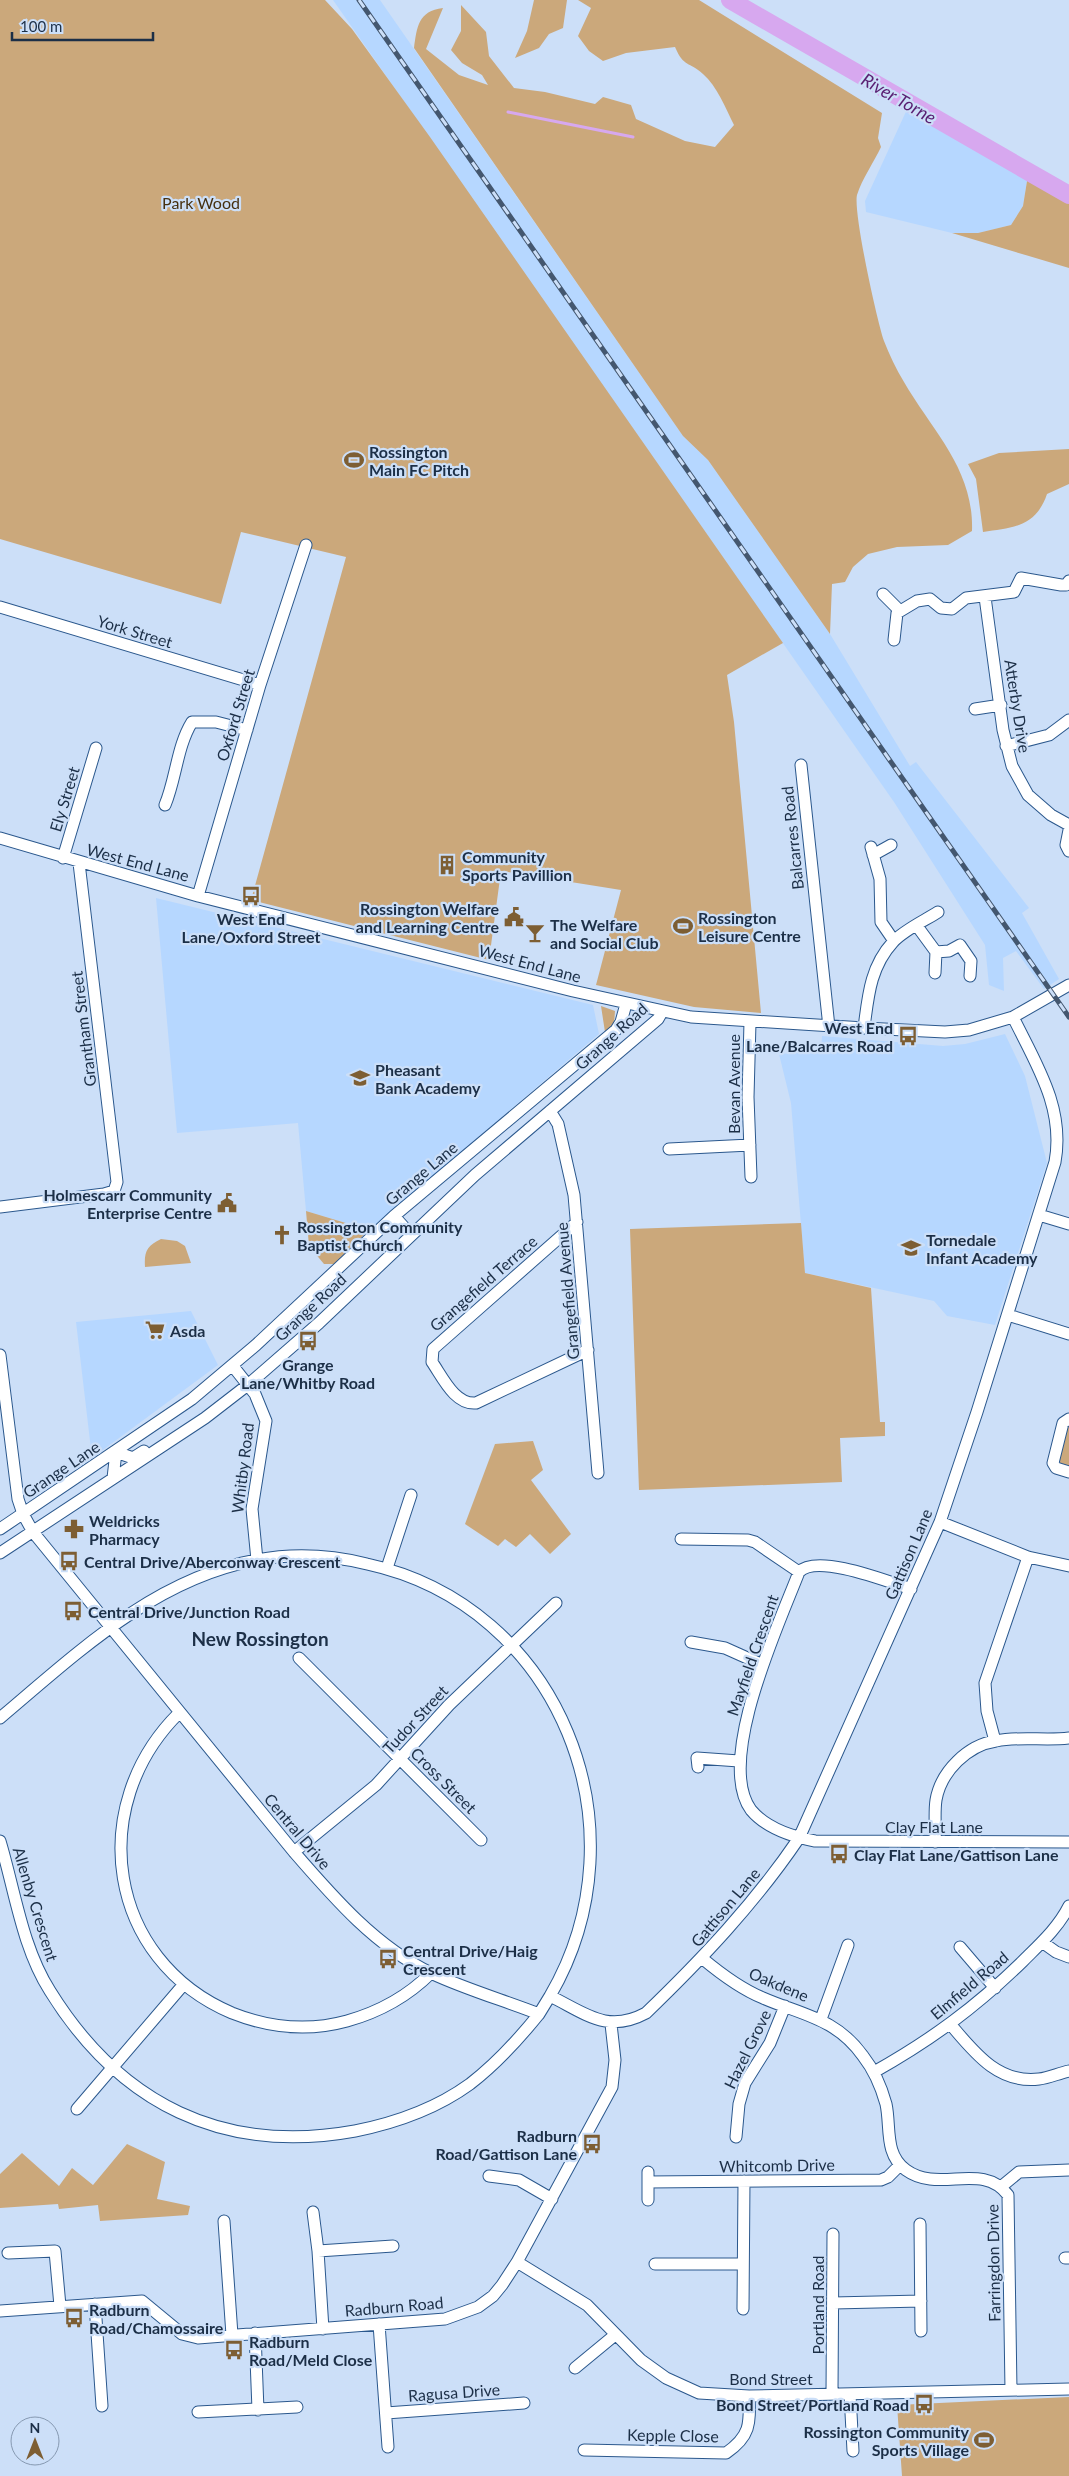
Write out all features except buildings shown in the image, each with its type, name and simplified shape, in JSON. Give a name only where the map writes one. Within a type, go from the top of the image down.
[{"type":"street","name":"Oxford Street","points":[[198,896],[260,685],[306,545]]},
{"type":"street","points":[[899,610],[924,599],[930,600],[941,608],[952,609],[966,598],[1014,592],[1020,579],[1023,577],[1061,586],[1069,581]]},
{"type":"street","points":[[883,594],[899,610]]},
{"type":"street","name":"Atterby Drive","points":[[985,597],[1006,746],[1012,766],[1028,795],[1051,815],[1069,824]]},
{"type":"street","name":"York Street","points":[[0,607],[260,685]]},
{"type":"street","points":[[894,640],[899,610]]},
{"type":"street","points":[[975,709],[1000,705]]},
{"type":"street","points":[[1006,746],[1049,735],[1069,720]]},
{"type":"street","points":[[164,805],[171,790],[183,743],[192,722],[216,722],[247,730]]},
{"type":"street","name":"Ely Street","points":[[63,858],[96,748]]},
{"type":"street","name":"Balcarres Road","points":[[801,765],[829,1027]]},
{"type":"street","points":[[1069,830],[1066,845],[1069,851]]},
{"type":"street","name":"West End Lane","points":[[0,838],[80,863],[198,896],[662,1012],[750,1022],[945,1032],[969,1030],[1013,1017],[1069,985]]},
{"type":"street","points":[[891,845],[872,851],[880,880],[881,922],[894,942]]},
{"type":"street","name":"Grantham Street","points":[[0,1207],[115,1192],[117,1182],[80,863]]},
{"type":"street","points":[[864,1028],[871,981],[876,968],[894,942],[938,912]]},
{"type":"street","points":[[917,926],[936,952],[935,973]]},
{"type":"street","points":[[936,952],[949,951],[960,945],[971,961],[970,976]]},
{"type":"street","name":"Grange Lane","points":[[0,1528],[116,1452],[192,1399],[232,1365],[394,1216],[616,1030],[621,1022],[626,1004]]},
{"type":"street","name":"Grange Road","points":[[0,1553],[171,1440],[249,1384],[319,1323],[475,1175],[658,1019],[662,1012]]},
{"type":"street","name":"Gattison Lane","points":[[611,2024],[635,2019],[646,2013],[702,1959],[768,1882],[799,1838],[940,1522],[1008,1315],[1056,1162],[1059,1144],[1058,1126],[1051,1096],[1013,1017]]},
{"type":"street","name":"Bevan Avenue","points":[[750,1022],[748,1098],[751,1177]]},
{"type":"street","name":"Grangefield Avenue","points":[[541,1093],[552,1109],[558,1124],[568,1164],[578,1222],[598,1473]]},
{"type":"street","name":"Bevan Avenue","points":[[669,1149],[750,1146]]},
{"type":"street","points":[[1039,1215],[1069,1224]]},
{"type":"street","points":[[394,1216],[411,1234]]},
{"type":"street","name":"Grangefield Terrace","points":[[578,1222],[433,1349],[432,1362],[463,1402],[476,1403],[588,1350]]},
{"type":"street","points":[[1008,1315],[1069,1334]]},
{"type":"street","name":"Central Drive","points":[[0,1355],[18,1499],[23,1514],[32,1532],[109,1627],[294,1852],[334,1898],[360,1922],[397,1951],[431,1972],[539,2014]]},
{"type":"street","points":[[232,1365],[249,1384]]},
{"type":"street","name":"Whitby Road","points":[[249,1384],[261,1405],[266,1420],[252,1509],[256,1560]]},
{"type":"street","points":[[1069,1419],[1063,1423],[1053,1463],[1056,1468],[1069,1472]]},
{"type":"street","name":"Grange Lane","points":[[116,1452],[133,1458],[154,1444],[171,1440]]},
{"type":"street","name":"Grange Lane","points":[[113,1478],[116,1452]]},
{"type":"street","points":[[387,1568],[411,1494]]},
{"type":"street","points":[[940,1522],[1028,1556],[1069,1566]]},
{"type":"street","points":[[681,1539],[748,1540],[755,1542],[799,1572],[809,1566],[841,1567],[911,1589]]},
{"type":"street","points":[[0,1718],[109,1627],[194,1580],[226,1567],[256,1560],[312,1555],[387,1568],[420,1580],[448,1594],[488,1624],[512,1646],[548,1693],[570,1736],[585,1787],[591,1827],[591,1855],[586,1902],[571,1954],[539,2014]]},
{"type":"street","points":[[995,1741],[987,1711],[985,1683],[1028,1556]]},
{"type":"street","name":"Mayfield Crescent","points":[[799,1572],[763,1666],[748,1714],[739,1761],[745,1797],[751,1810],[787,1834],[799,1838]]},
{"type":"street","name":"Tudor Street","points":[[294,1852],[354,1805],[449,1705],[556,1603]]},
{"type":"street","points":[[690,1642],[725,1648],[763,1666]]},
{"type":"street","name":"Cross Street","points":[[300,1658],[481,1840]]},
{"type":"street","points":[[180,1713],[154,1741],[137,1770],[125,1808],[121,1829],[121,1856],[128,1903],[136,1922],[152,1948],[184,1984],[207,2000],[242,2017],[263,2024],[307,2028],[332,2025],[378,2011],[402,1998],[431,1972]]},
{"type":"street","points":[[935,1842],[936,1799],[949,1772],[969,1751],[995,1741],[1069,1738]]},
{"type":"street","points":[[698,1767],[698,1758],[739,1761]]},
{"type":"street","name":"Clay Flat Lane","points":[[799,1838],[826,1842],[1069,1842]]},
{"type":"street","name":"Allenby Crescent","points":[[0,1841],[21,1920],[38,1969],[49,1990],[78,2031],[112,2066],[157,2101],[182,2114],[216,2127],[244,2134],[274,2137],[336,2134],[394,2121],[446,2099],[469,2084],[502,2056],[539,2014]]},
{"type":"street","name":"Elmfield Road","points":[[874,2072],[951,2025],[995,1988],[1054,1930],[1069,1906]]},
{"type":"street","points":[[1042,1942],[1056,1952],[1069,1957]]},
{"type":"street","name":"Oakdene","points":[[821,2019],[848,1946]]},
{"type":"street","points":[[960,1947],[995,1988]]},
{"type":"street","name":"Oakdene","points":[[702,1959],[744,1989],[821,2019],[853,2043],[874,2072],[886,2104],[891,2149],[900,2165]]},
{"type":"street","points":[[77,2109],[184,1984]]},
{"type":"street","points":[[550,1996],[600,2021],[611,2024]]},
{"type":"street","name":"Hazel Grove","points":[[736,2137],[739,2104],[745,2083],[770,2043],[785,2006]]},
{"type":"street","name":"Radburn Road","points":[[0,2311],[142,2302],[186,2336],[198,2338],[445,2319],[463,2314],[493,2296],[517,2262],[612,2087],[615,2060],[611,2024]]},
{"type":"street","points":[[951,2025],[979,2059],[1008,2075],[1025,2079],[1040,2079],[1069,2071]]},
{"type":"street","name":"Whitcomb Drive","points":[[648,2200],[648,2177],[744,2181],[884,2179],[900,2165]]},
{"type":"street","name":"Farringdon Drive","points":[[900,2165],[918,2177],[934,2180],[987,2179],[1002,2186],[1008,2195],[1010,2205],[1011,2390]]},
{"type":"street","points":[[1002,2186],[1019,2172],[1069,2170]]},
{"type":"street","points":[[488,2176],[519,2180],[552,2198]]},
{"type":"street","points":[[744,2181],[744,2264],[738,2290],[744,2309]]},
{"type":"street","points":[[313,2212],[324,2329]]},
{"type":"street","points":[[224,2222],[232,2335]]},
{"type":"street","points":[[920,2224],[915,2237],[921,2301],[921,2331]]},
{"type":"street","name":"Portland Road","points":[[829,2242],[833,2303],[832,2394]]},
{"type":"street","points":[[318,2251],[393,2246]]},
{"type":"street","points":[[8,2254],[55,2251],[60,2306]]},
{"type":"street","name":"Bond Street","points":[[517,2262],[587,2305],[641,2360],[666,2378],[685,2387],[712,2394],[749,2396],[1069,2389]]},
{"type":"street","points":[[655,2264],[744,2264]]},
{"type":"street","points":[[833,2303],[921,2301]]},
{"type":"street","points":[[95,2304],[102,2406]]},
{"type":"street","name":"Ragusa Drive","points":[[379,2324],[388,2447]]},
{"type":"street","points":[[255,2333],[258,2410]]},
{"type":"street","points":[[575,2368],[615,2335]]},
{"type":"street","points":[[850,2394],[853,2451]]},
{"type":"street","name":"Kepple Close","points":[[584,2450],[726,2452],[742,2440],[748,2431],[750,2422],[749,2396]]},
{"type":"street","name":"Ragusa Drive","points":[[386,2413],[524,2403]]},
{"type":"street","points":[[198,2412],[297,2407]]},
{"type":"shaded area","points":[[333,0],[380,0],[683,436],[708,460],[830,634],[910,766],[916,762],[1029,908],[1022,913],[1059,979],[1044,989],[1016,951],[1003,958],[1004,991],[989,985],[985,945],[894,802]]},
{"type":"shaded area","points":[[909,105],[1028,175],[1023,206],[1011,225],[978,233],[952,233],[866,212],[865,201]]},
{"type":"shaded area","name":"Pheasant Bank Academy","points":[[156,898],[593,1005],[599,1034],[369,1230],[306,1211],[298,1123],[177,1133]]},
{"type":"shaded area","points":[[1005,1034],[1025,1076],[1047,1163],[995,1325],[947,1316],[934,1301],[805,1273],[791,1103],[779,1054],[821,1051],[822,1036],[943,1046],[965,1044]]},
{"type":"shaded area","points":[[191,1311],[218,1365],[92,1458],[76,1322]]},
{"type":"green space","name":"Park Wood","points":[[0,0],[325,0],[352,29],[430,137],[783,643],[727,675],[734,722],[761,1013],[694,1007],[596,985],[621,890],[501,871],[489,960],[251,900],[346,557],[241,532],[221,604],[0,539]]},
{"type":"green space","points":[[534,0],[567,0],[563,28],[549,34],[539,48],[515,58],[527,31]]},
{"type":"green space","points":[[578,0],[699,0],[882,113],[878,138],[881,147],[857,195],[862,243],[871,290],[884,341],[893,362],[915,400],[950,452],[959,470],[971,509],[972,531],[948,545],[897,547],[868,554],[853,567],[845,582],[832,584],[830,634],[708,460],[683,436],[414,48],[420,21],[428,13],[443,8],[426,49],[459,75],[488,85],[482,75],[462,63],[451,50],[461,31],[461,5],[486,32],[489,56],[514,88],[545,92],[595,104],[603,97],[631,105],[636,119],[685,141],[715,147],[734,125],[721,98],[708,79],[684,61],[675,47],[626,53],[603,61],[589,51],[578,36],[591,8]]},
{"type":"green space","points":[[1028,175],[1069,200],[1069,268],[952,233],[978,233],[1011,225],[1023,206]]},
{"type":"green space","points":[[1069,449],[1069,484],[1047,494],[1036,513],[1022,524],[983,532],[976,479],[968,464],[999,453]]},
{"type":"green space","points":[[601,1006],[615,1011],[614,1025],[605,1032]]},
{"type":"green space","points":[[306,1211],[369,1230],[334,1264],[324,1264],[309,1246]]},
{"type":"green space","points":[[801,1223],[805,1273],[871,1288],[880,1422],[885,1422],[885,1436],[840,1438],[842,1482],[639,1490],[630,1229]]},
{"type":"green space","points":[[161,1239],[177,1241],[185,1246],[191,1263],[145,1267],[147,1250],[152,1244]]},
{"type":"green space","points":[[1069,1419],[1069,1472],[1063,1472],[1053,1456]]},
{"type":"green space","points":[[533,1441],[543,1470],[531,1480],[571,1534],[550,1554],[530,1534],[516,1547],[505,1539],[498,1546],[465,1524],[495,1444]]},
{"type":"green space","points":[[127,2144],[165,2162],[157,2199],[190,2206],[188,2215],[100,2221],[98,2205],[59,2209],[58,2204],[0,2208],[0,2174],[22,2153],[59,2186],[72,2168],[93,2185]]},
{"type":"green space","name":"Rossington Community Sports Village","points":[[1069,2397],[1069,2476],[902,2476],[897,2405]]},
{"type":"waterway","name":"River Torne","points":[[730,0],[1069,195]]},
{"type":"waterway","points":[[508,112],[633,137]]},
{"type":"railway","points":[[359,0],[1069,1017]]},
{"type":"place","name":"Rossington Main FC Pitch","points":[[354,460]]},
{"type":"place","name":"Community Sports Pavillion","points":[[447,865]]},
{"type":"place","name":"West End Lane/Oxford Street","points":[[251,896]]},
{"type":"place","name":"Rossington Welfare and Learning Centre","points":[[514,917]]},
{"type":"place","name":"Rossington Leisure Centre","points":[[683,926]]},
{"type":"place","name":"The Welfare and Social Club","points":[[535,933]]},
{"type":"place","name":"West End Lane/Balcarres Road","points":[[908,1036]]},
{"type":"place","name":"Pheasant Bank Academy","points":[[360,1078]]},
{"type":"place","name":"Holmescarr Community Enterprise Centre","points":[[227,1203]]},
{"type":"place","name":"Rossington Community Baptist Church","points":[[282,1235]]},
{"type":"place","name":"Tornedale Infant Academy","points":[[911,1248]]},
{"type":"place","name":"Asda","points":[[155,1330]]},
{"type":"place","name":"Grange Lane/Whitby Road","points":[[308,1341]]},
{"type":"place","name":"Weldricks Pharmacy","points":[[74,1529]]},
{"type":"place","name":"Central Drive/Aberconway Crescent","points":[[69,1561]]},
{"type":"place","name":"Central Drive/Junction Road","points":[[73,1611]]},
{"type":"place","name":"Clay Flat Lane/Gattison Lane","points":[[839,1854]]},
{"type":"place","name":"Central Drive/Haig Crescent","points":[[388,1959]]},
{"type":"place","name":"Radburn Road/Gattison Lane","points":[[592,2144]]},
{"type":"place","name":"Radburn Road/Chamossaire","points":[[74,2318]]},
{"type":"place","name":"Radburn Road/Meld Close","points":[[234,2350]]},
{"type":"place","name":"Bond Street/Portland Road","points":[[924,2404]]},
{"type":"place","name":"Rossington Community Sports Village","points":[[984,2440]]},
{"type":"district","name":"New Rossington","points":[[260,1638]]}]
